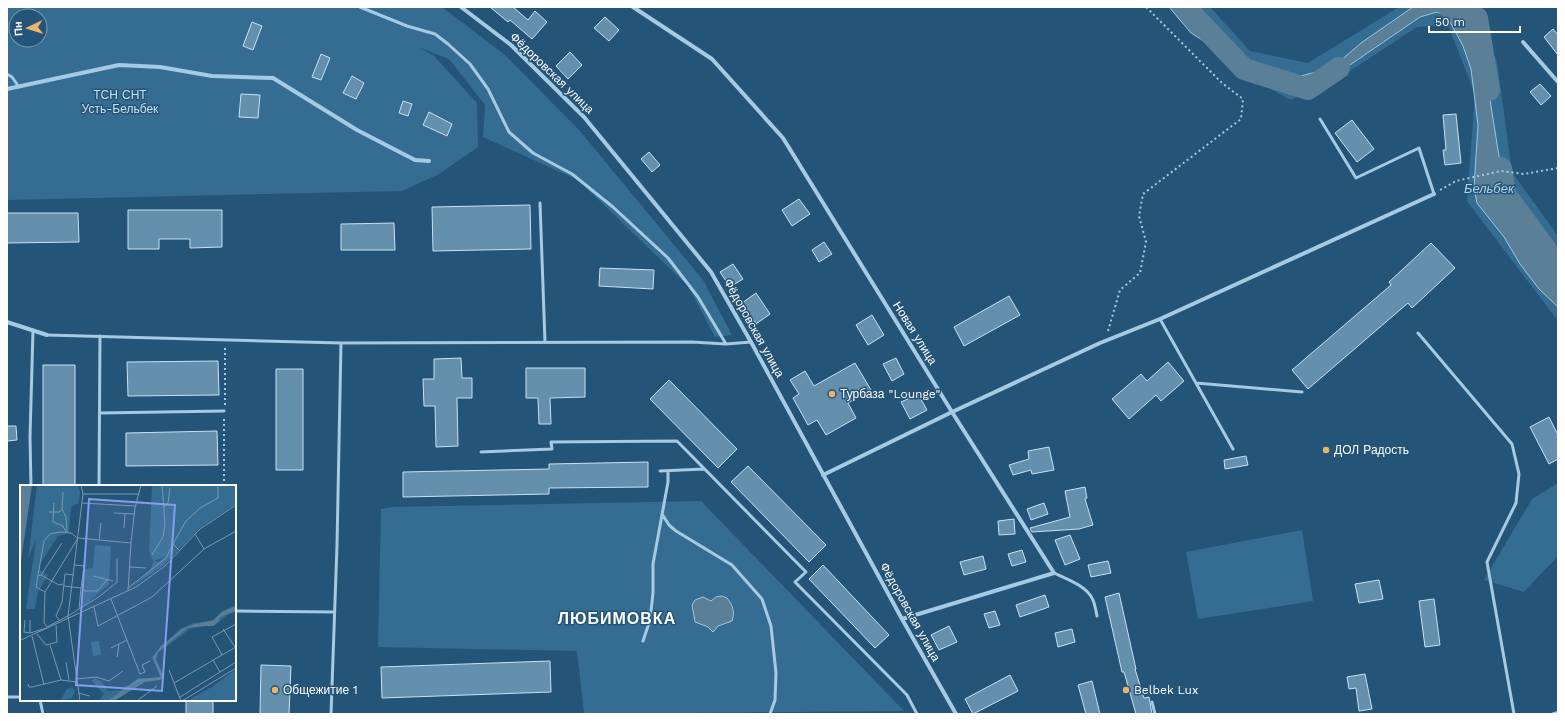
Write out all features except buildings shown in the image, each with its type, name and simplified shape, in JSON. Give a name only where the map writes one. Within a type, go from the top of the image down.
[{"type":"street","name":"Фёдоровская улица","points":[[461,7],[512,45],[584,117],[711,272],[956,714]]},
{"type":"street","name":"Новая улица","points":[[633,7],[712,59],[783,138],[952,412],[1054,573]]},
{"type":"street","points":[[1523,42],[1558,82]]},
{"type":"street","points":[[7,89],[119,65],[160,67],[212,76],[273,78],[357,130],[415,160],[429,161]]},
{"type":"street","points":[[823,475],[952,412],[1434,194]]},
{"type":"street","points":[[7,322],[48,334]]},
{"type":"street","points":[[902,619],[1054,573]]},
{"type":"street","points":[[1554,714],[1558,713]]},
{"type":"lane","points":[[360,7],[407,26],[435,34],[470,64],[488,89],[509,132],[533,153],[572,174],[613,207],[668,258],[698,297],[726,344]]},
{"type":"lane","points":[[7,74],[12,77],[19,87]]},
{"type":"lane","points":[[1320,119],[1356,178],[1419,148],[1434,194]]},
{"type":"lane","points":[[540,204],[545,342]]},
{"type":"lane","points":[[1160,319],[1233,449]]},
{"type":"lane","points":[[31,485],[30,437],[33,330]]},
{"type":"lane","points":[[1418,333],[1512,444],[1520,474],[1516,503],[1487,562],[1514,714]]},
{"type":"lane","points":[[48,334],[341,343],[692,342],[726,344],[751,342]]},
{"type":"lane","points":[[99,485],[100,336]]},
{"type":"lane","points":[[331,714],[335,612],[341,343]]},
{"type":"lane","points":[[1196,383],[1302,392]]},
{"type":"lane","points":[[100,413],[224,411]]},
{"type":"lane","points":[[481,452],[552,450],[551,442],[677,441],[806,572],[795,582],[907,695],[917,714]]},
{"type":"lane","points":[[660,471],[704,469]]},
{"type":"lane","points":[[643,641],[650,620],[653,593],[653,564],[668,482],[668,471]]},
{"type":"lane","points":[[662,514],[669,525],[676,531],[732,565],[762,599],[771,626],[776,673],[775,700],[770,714]]},
{"type":"lane","points":[[1054,573],[1071,581],[1083,589],[1092,599],[1097,616]]},
{"type":"lane","points":[[236,611],[335,612]]},
{"type":"lane","points":[[7,697],[20,697]]},
{"type":"lane","points":[[40,701],[43,714]]},
{"type":"lane","points":[[1152,702],[1155,714]]},
{"type":"path","points":[[1100,344],[1107,333],[1120,290],[1140,273],[1146,242],[1140,216],[1143,194],[1241,119],[1243,99],[1222,83],[1146,7]]},
{"type":"path","points":[[1434,194],[1456,181],[1501,171],[1524,174],[1558,168]]},
{"type":"green space","name":"ТСН СНТ Усть-Бельбек","points":[[7,7],[442,7],[505,55],[580,131],[703,280],[732,335],[715,337],[688,286],[578,180],[483,137],[485,105],[449,59],[418,47],[434,56],[477,103],[478,147],[439,174],[402,191],[7,200]]},
{"type":"green space","points":[[1175,7],[1210,7],[1250,51],[1308,63],[1399,7],[1469,7],[1497,61],[1512,172],[1558,236],[1558,321],[1467,201],[1475,94],[1448,25],[1417,27],[1330,84],[1290,100],[1255,80]]},
{"type":"green space","points":[[1558,483],[1558,556],[1524,592],[1484,580],[1532,499]]},
{"type":"green space","points":[[701,501],[904,711],[584,714],[577,651],[378,647],[381,509],[393,507]]},
{"type":"green space","points":[[1302,530],[1313,601],[1198,619],[1186,552]]},
{"type":"water","name":"Бельбек","points":[[1169,7],[1186,7],[1238,55],[1273,72],[1293,78],[1316,72],[1339,62],[1361,43],[1413,7],[1461,7],[1466,14],[1477,18],[1505,194],[1558,266],[1558,307],[1539,289],[1520,264],[1504,237],[1477,203],[1474,188],[1478,125],[1471,69],[1463,46],[1448,18],[1437,12],[1420,17],[1325,82],[1288,92],[1271,84],[1191,33]]},
{"type":"water","points":[[722,596],[727,598],[731,603],[733,612],[732,621],[718,626],[713,632],[708,627],[695,622],[692,605],[695,600],[703,597],[711,601],[716,597]]},
{"type":"waterway","name":"Бельбек","points":[[1185,7],[1244,69],[1308,89],[1339,68]]},
{"type":"waterway","name":"Бельбек","points":[[1448,7],[1477,18],[1489,90]]},
{"type":"waterway","name":"Бельбек","points":[[1501,168],[1505,194],[1558,266]]},
{"type":"place","name":"Турбаза \"Lounge\"","points":[[832,394]]},
{"type":"place","name":"ДОЛ Радость","points":[[1326,450]]},
{"type":"place","name":"Общежитие 1","points":[[275,690]]},
{"type":"place","name":"Belbek Lux","points":[[1126,690]]},
{"type":"district","name":"ЛЮБИМОВКА","points":[[617,618]]}]
